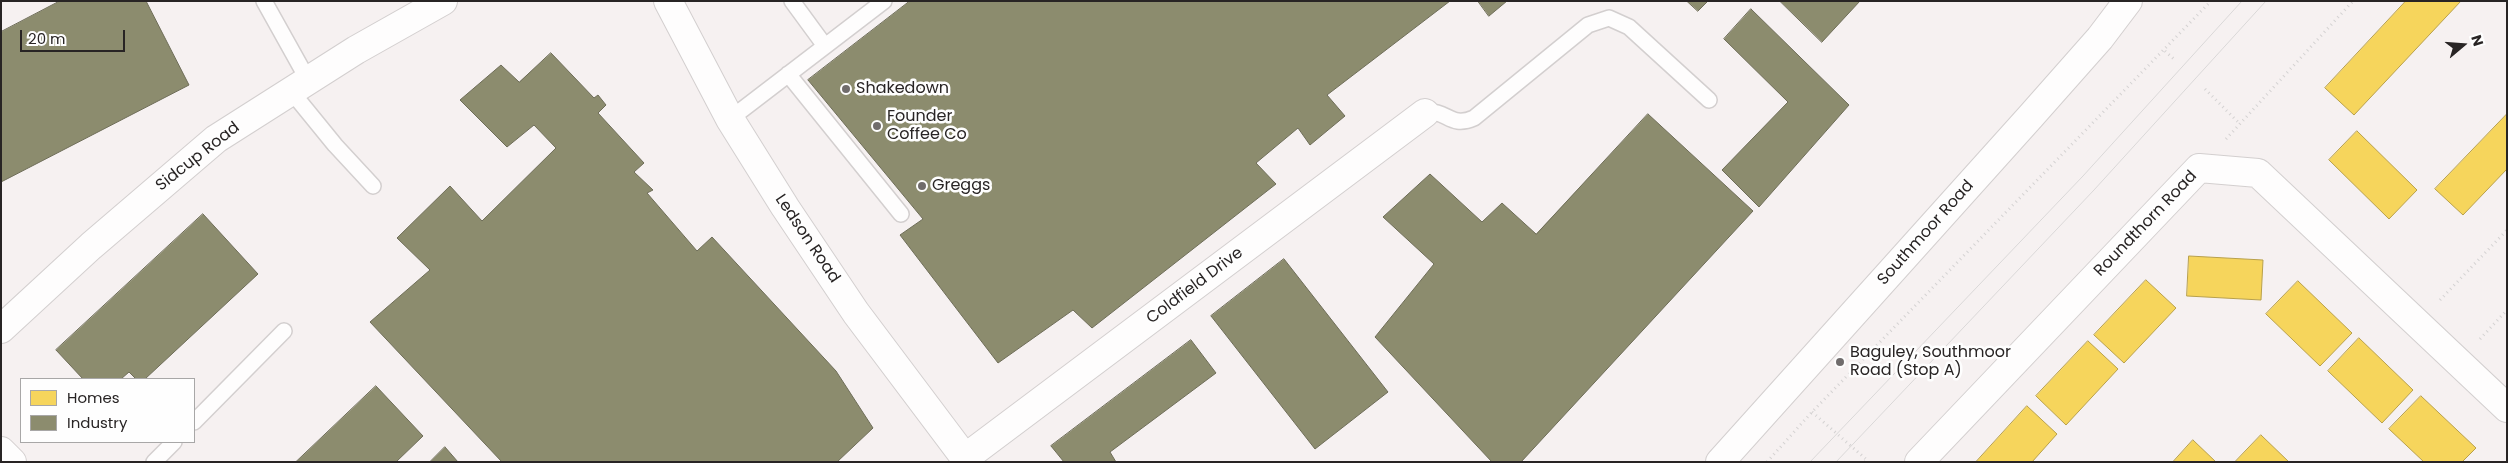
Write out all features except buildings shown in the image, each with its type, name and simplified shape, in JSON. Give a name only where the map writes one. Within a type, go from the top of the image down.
[{"type":"street","name":"Sidcup Road","points":[[1,329],[91,246],[216,138],[356,50],[443,1]]},
{"type":"street","name":"Ledson Road","points":[[668,1],[730,118],[785,208],[856,313],[966,460]]},
{"type":"street","name":"Southmoor Road","points":[[1720,462],[2031,116],[2100,38],[2128,1]]},
{"type":"street","name":"Coldfield Drive","points":[[966,460],[1425,113]]},
{"type":"street","name":"Roundthorn Road","points":[[1919,462],[2199,168],[2258,173],[2507,408]]},
{"type":"street","points":[[1,451],[12,462]]},
{"type":"lane","points":[[264,1],[300,85],[335,145],[373,186]]},
{"type":"lane","points":[[792,1],[825,46]]},
{"type":"lane","points":[[730,118],[884,1]]},
{"type":"lane","points":[[1425,113],[1441,114],[1455,122],[1465,122],[1474,118],[1588,25],[1609,18],[1629,27],[1709,100]]},
{"type":"lane","points":[[788,74],[901,214]]},
{"type":"lane","points":[[195,421],[284,331]]},
{"type":"lane","points":[[154,462],[173,443]]},
{"type":"path","points":[[1767,462],[1812,412],[2165,51],[2211,1]]},
{"type":"path","points":[[2199,168],[2353,1]]},
{"type":"path","points":[[2165,51],[2176,61]]},
{"type":"path","points":[[2205,89],[2240,124]]},
{"type":"path","points":[[2417,324],[2507,230]]},
{"type":"path","points":[[2458,362],[2507,310]]},
{"type":"path","points":[[1812,412],[1867,460],[1865,462]]},
{"type":"tram line","points":[[1810,462],[2083,176],[2242,1]]},
{"type":"tram line","points":[[1836,462],[2094,190],[2266,1]]},
{"type":"place","name":"Shakedown","points":[[846,89]]},
{"type":"place","name":"Founder Coffee Co","points":[[877,126]]},
{"type":"place","name":"Greggs","points":[[922,186]]},
{"type":"place","name":"Baguley, Southmoor Road (Stop A)","points":[[1840,362]]}]
